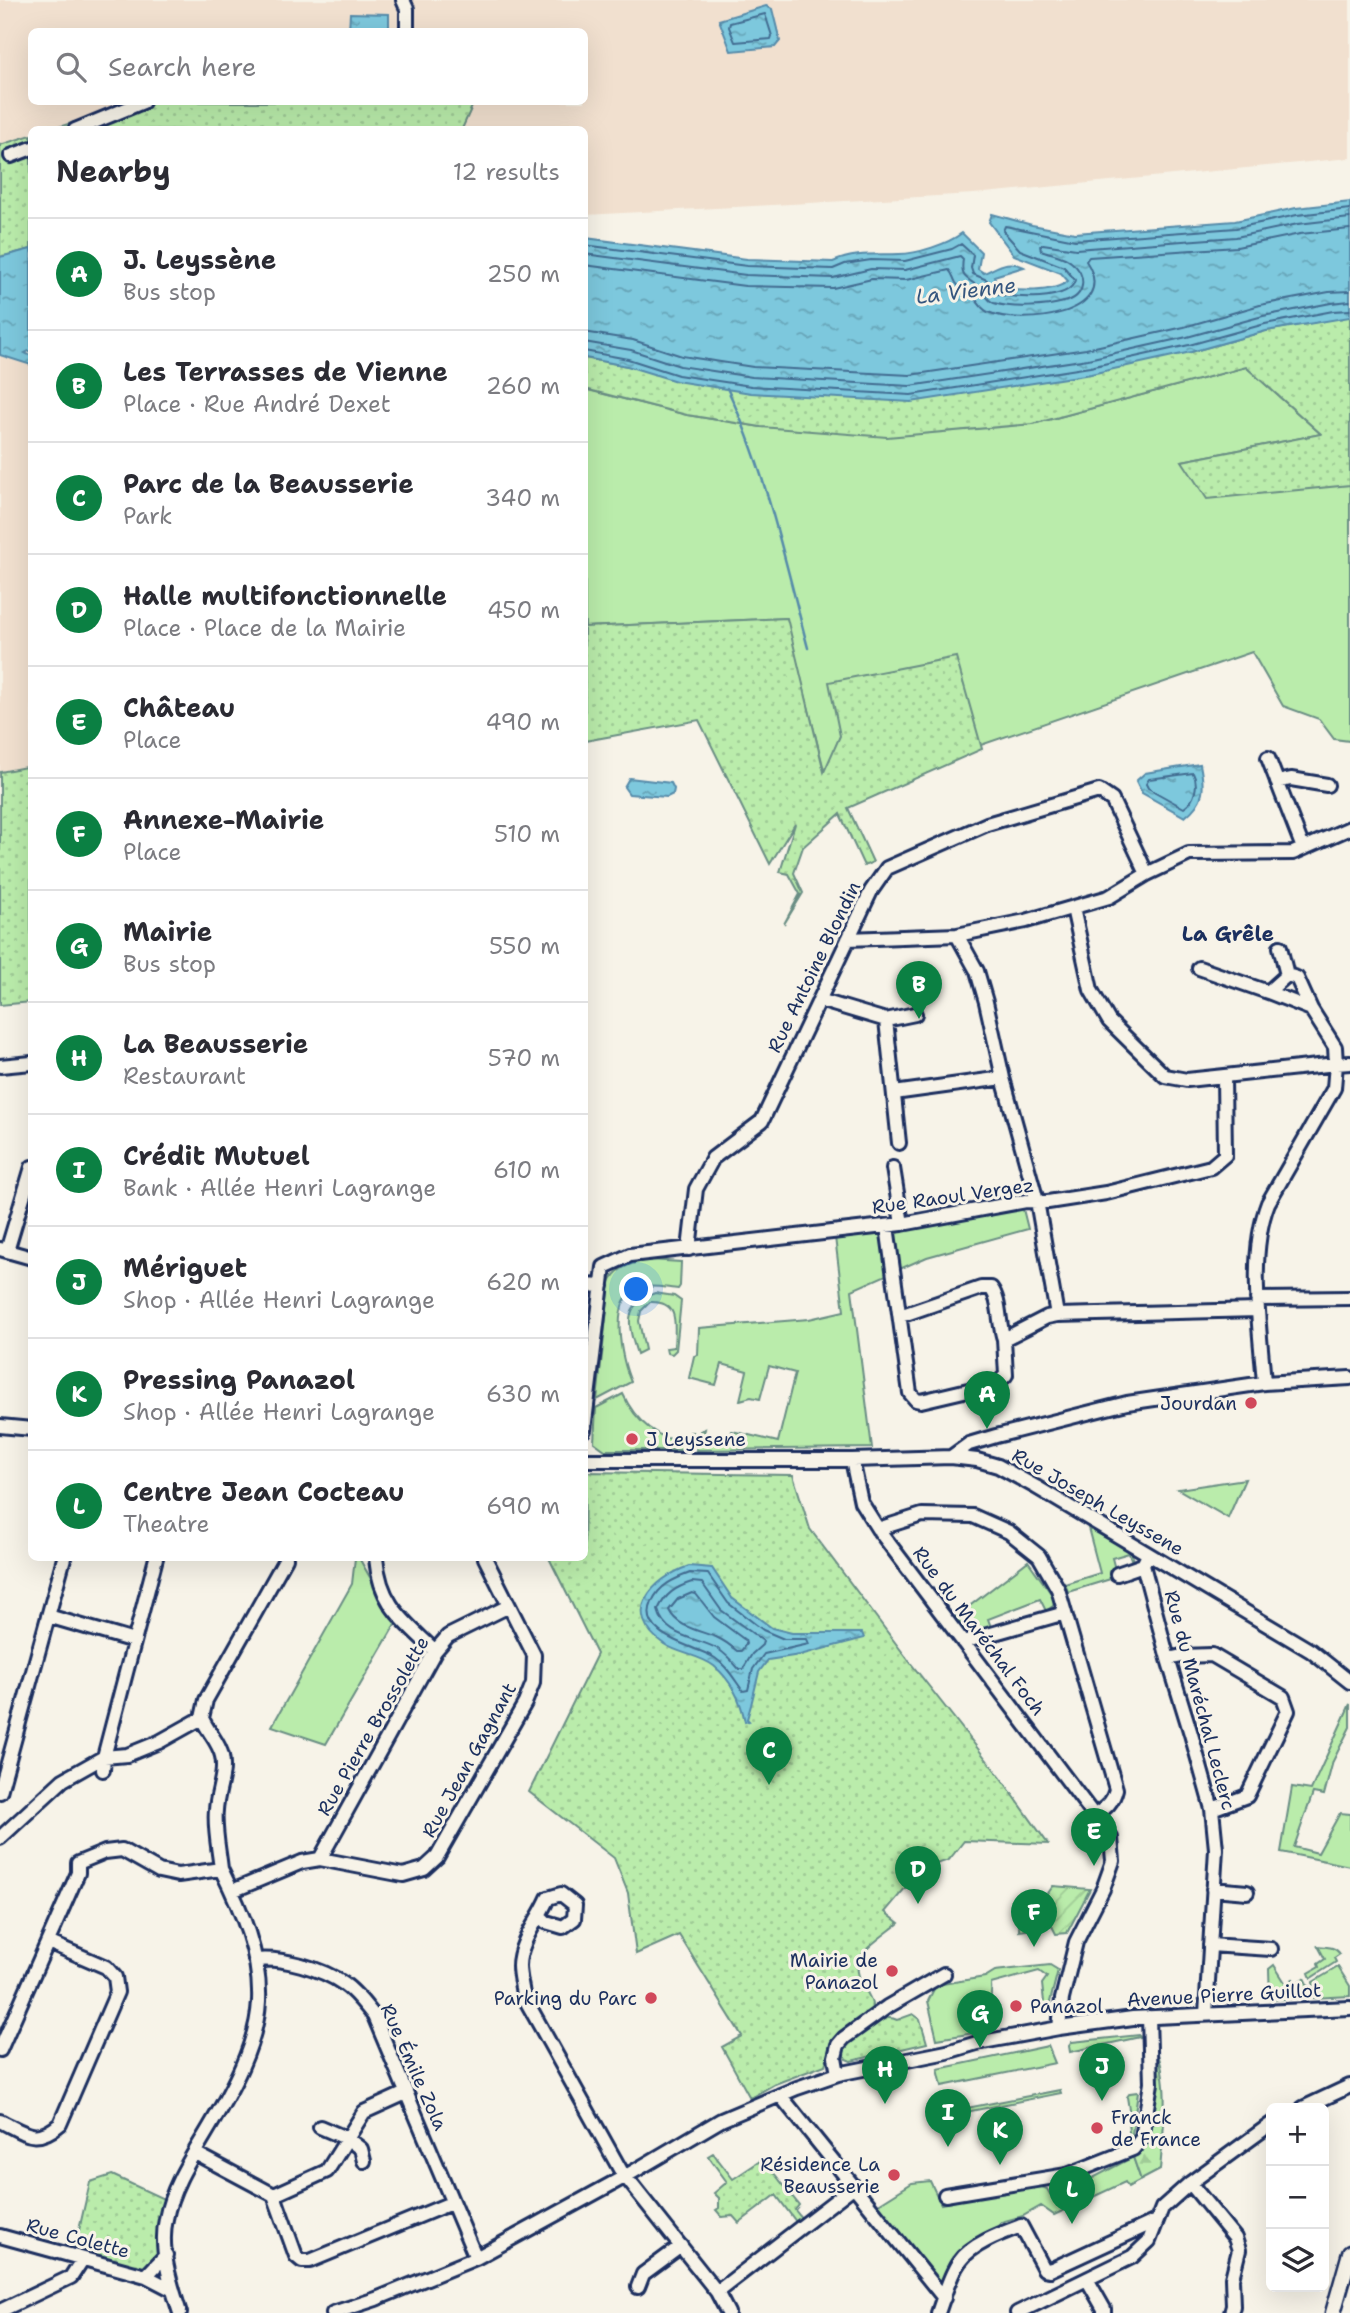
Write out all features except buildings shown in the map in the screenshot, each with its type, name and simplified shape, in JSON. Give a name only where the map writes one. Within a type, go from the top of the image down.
[{"type":"main road","points":[[1333,2313],[1350,2253]]},
{"type":"street","points":[[403,0],[407,9],[407,28]]},
{"type":"street","points":[[85,126],[136,105]]},
{"type":"street","points":[[11,156],[28,150]]},
{"type":"street","points":[[1268,758],[1303,848]]},
{"type":"street","points":[[1277,782],[1291,779],[1327,785]]},
{"type":"street","name":"Rue Antoine Blondin","points":[[689,1249],[696,1189],[713,1158],[762,1121],[871,891],[887,868],[987,824],[1099,792],[1112,800],[1147,874]]},
{"type":"street","points":[[848,939],[957,935],[1026,921],[1109,897],[1147,874],[1189,854],[1293,853],[1350,828]]},
{"type":"street","points":[[1073,908],[1091,990],[1109,1021],[1165,1076],[1187,1080],[1350,1063]]},
{"type":"street","points":[[957,935],[977,971],[1037,1201],[1057,1315]]},
{"type":"street","points":[[1280,947],[1287,975]]},
{"type":"street","points":[[1199,968],[1311,1009]]},
{"type":"street","points":[[1268,992],[1287,975]]},
{"type":"street","points":[[1264,1383],[1258,1304],[1260,1223],[1268,1203],[1334,1088],[1336,1064],[1335,1047],[1311,1009],[1297,978],[1287,975]]},
{"type":"street","points":[[819,1000],[886,1020],[915,1014]]},
{"type":"street","points":[[886,1020],[899,1143]]},
{"type":"street","points":[[0,1066],[28,1063]]},
{"type":"street","name":"Rue Raoul Vergez","points":[[602,1286],[604,1268],[630,1255],[902,1224],[1026,1201],[1048,1202],[1106,1193],[1211,1167],[1225,1155],[1224,1076]]},
{"type":"street","points":[[894,1093],[1003,1078]]},
{"type":"street","points":[[893,1168],[902,1224]]},
{"type":"street","points":[[28,1179],[4,1250],[28,1257]]},
{"type":"street","points":[[887,1226],[910,1393],[916,1400],[921,1401],[999,1383],[1006,1375],[1004,1339],[996,1295],[991,1288],[981,1288],[900,1316]]},
{"type":"street","points":[[588,1285],[602,1286],[588,1398]]},
{"type":"street","points":[[1004,1339],[1057,1315],[1350,1297]]},
{"type":"street","points":[[951,1457],[969,1444],[1127,1403],[1264,1383],[1350,1378]]},
{"type":"street","points":[[0,1426],[28,1429]]},
{"type":"street","points":[[977,1460],[988,1440]]},
{"type":"street","name":"Rue Joseph Leyssene","points":[[588,1460],[852,1460],[951,1457],[998,1466],[1036,1487],[1146,1560],[1311,1651],[1350,1682]]},
{"type":"street","name":"Rue du Maréchal Foch","points":[[852,1460],[861,1502],[878,1528],[1111,1838],[1113,1861],[1103,1889],[1076,1942],[1062,1999],[1059,2028]]},
{"type":"street","points":[[878,1528],[922,1515],[973,1516],[1009,1532],[1039,1556],[1058,1589],[1116,1789],[1107,1807],[1096,1815]]},
{"type":"street","points":[[1117,1574],[1146,1560]]},
{"type":"street","name":"Rue du Maréchal Leclerc","points":[[1146,1560],[1168,1660],[1212,1809],[1216,1849],[1206,2014]]},
{"type":"street","points":[[0,1792],[63,1561]]},
{"type":"street","points":[[103,1764],[155,1561]]},
{"type":"street","points":[[180,2313],[166,2255],[165,2220],[179,2180],[234,2086],[249,2047],[259,2001],[255,1960],[247,1930],[221,1869],[216,1810],[223,1780],[223,1759],[220,1748],[202,1718],[206,1700],[284,1561]]},
{"type":"street","points":[[376,1561],[378,1579],[394,1612],[435,1651]]},
{"type":"street","name":"Rue Jean Gagnant","points":[[232,1891],[302,1863],[320,1859],[403,1875],[424,1869],[437,1857],[525,1703],[533,1683],[534,1655],[486,1561]]},
{"type":"street","name":"Rue Pierre Brossolette","points":[[320,1859],[435,1651],[448,1636],[509,1606]]},
{"type":"street","points":[[963,1642],[1065,1613]]},
{"type":"street","points":[[48,1616],[134,1641]]},
{"type":"street","points":[[1168,1660],[1182,1656],[1212,1655],[1283,1697],[1289,1711],[1247,1796],[1212,1809]]},
{"type":"street","points":[[0,1838],[63,1780],[159,1742],[202,1718]]},
{"type":"street","points":[[2,2042],[78,1873],[78,1863],[105,1852],[122,1850],[159,1871],[178,1875],[221,1869]]},
{"type":"street","points":[[1213,1889],[1247,1892]]},
{"type":"street","points":[[540,1916],[528,1933],[519,1964],[523,1995],[626,2176],[717,2292],[728,2313]]},
{"type":"street","points":[[0,2121],[32,2136],[48,2135],[60,2124],[117,1992],[115,1977],[106,1967],[48,1942]]},
{"type":"street","points":[[1210,1945],[1271,1950]]},
{"type":"street","name":"Rue Émile Zola","points":[[255,1960],[272,1959],[325,1973],[345,1984],[374,2016],[476,2258]]},
{"type":"street","points":[[838,2074],[835,2057],[838,2045],[844,2038],[887,2007],[944,1974]]},
{"type":"street","name":"Avenue Pierre Guillot","points":[[333,2313],[376,2299],[476,2258],[722,2120],[838,2074],[1059,2028],[1149,2017],[1350,2008]]},
{"type":"street","points":[[945,2195],[1067,2175],[1133,2149],[1142,2138],[1151,2083],[1149,2017]]},
{"type":"street","points":[[1313,2103],[1350,2085]]},
{"type":"street","points":[[274,2195],[327,2171],[364,2112],[406,2094]]},
{"type":"street","points":[[780,2095],[944,2298]]},
{"type":"street","points":[[320,2127],[348,2139],[361,2149],[364,2161]]},
{"type":"street","points":[[1017,2313],[1132,2257],[1149,2241],[1162,2208],[1189,2183],[1266,2128]]},
{"type":"street","points":[[195,2152],[274,2195],[296,2256],[302,2261],[310,2261],[451,2203]]},
{"type":"street","points":[[1189,2183],[1235,2238],[1239,2250],[1232,2278],[1231,2313]]},
{"type":"street","points":[[717,2292],[853,2187]]},
{"type":"street","points":[[938,2313],[958,2263],[966,2254],[1021,2226],[1044,2269],[1049,2270],[1156,2221]]},
{"type":"street","name":"Rue Colette","points":[[0,2236],[146,2276],[173,2290]]},
{"type":"street","points":[[638,2287],[643,2274],[681,2246]]},
{"type":"street","name":"Rue Colette","points":[[146,2276],[166,2255]]},
{"type":"street","points":[[0,2311],[71,2277],[82,2260]]},
{"type":"street","points":[[1087,2279],[1104,2313]]},
{"type":"shaded area","points":[[0,0],[1350,0],[1350,158],[974,194],[588,215],[588,126],[463,126],[473,105],[588,105],[588,28],[28,28],[28,105],[129,105],[59,126],[28,126],[28,136],[0,145]]},
{"type":"shaded area","points":[[0,355],[28,364],[28,767],[0,772]]},
{"type":"green space","points":[[129,105],[473,105],[463,126],[62,126]]},
{"type":"green space","points":[[28,136],[28,250],[0,257],[0,145]]},
{"type":"green space","points":[[1350,316],[1350,485],[1207,499],[1182,461],[1321,434],[1246,367],[1033,424],[887,437],[761,427],[687,415],[588,390],[588,359],[627,366],[1191,352],[1266,331]]},
{"type":"green space","points":[[1246,367],[1321,434],[1182,461],[1350,480],[1350,741],[1334,739],[1319,719],[1283,706],[1252,652],[981,745],[840,736],[825,774],[786,618],[588,627],[588,390],[687,415],[761,427],[1033,424]]},
{"type":"green space","points":[[787,618],[824,772],[840,736],[829,682],[956,657],[982,749],[848,808],[873,862],[864,866],[840,814],[803,847],[794,873],[803,893],[784,924],[800,894],[789,874],[780,872],[795,824],[770,864],[699,720],[588,740],[588,627]]},
{"type":"green space","points":[[28,767],[28,1002],[0,1005],[0,772]]},
{"type":"green space","points":[[1023,1209],[1028,1229],[927,1257],[852,1290],[872,1448],[696,1450],[700,1431],[705,1429],[703,1437],[728,1443],[732,1431],[778,1442],[795,1373],[769,1366],[760,1399],[751,1397],[740,1400],[747,1371],[722,1364],[716,1385],[689,1378],[694,1356],[698,1355],[699,1328],[809,1319],[844,1311],[835,1237]]},
{"type":"green space","points":[[649,1260],[681,1262],[680,1286],[678,1289],[643,1287],[629,1294],[623,1303],[620,1330],[621,1345],[631,1382],[597,1400],[610,1282],[621,1269]]},
{"type":"green space","points":[[655,1293],[674,1296],[681,1301],[676,1350],[672,1354],[667,1353],[666,1348],[674,1347],[675,1322],[671,1310],[667,1305],[650,1302],[641,1311],[639,1321],[645,1350],[637,1354],[631,1334],[632,1310],[637,1303]]},
{"type":"green space","points":[[623,1394],[634,1413],[657,1433],[677,1441],[688,1442],[690,1432],[693,1432],[690,1450],[605,1450],[594,1442],[596,1408]]},
{"type":"green space","points":[[588,1472],[793,1475],[810,1529],[1001,1778],[1048,1844],[964,1841],[949,1860],[921,1869],[885,1912],[899,1923],[869,1947],[859,1960],[859,1977],[871,2000],[870,2012],[836,2040],[825,2065],[775,2084],[750,2098],[722,2047],[742,2036],[679,1935],[636,1954],[628,1893],[614,1858],[529,1792],[597,1654],[550,1561],[588,1561]]},
{"type":"green space","points":[[1245,1479],[1228,1518],[1178,1489]]},
{"type":"green space","points":[[1088,1528],[1131,1551],[1134,1561],[1132,1562],[1129,1553],[1112,1558],[1117,1577],[1068,1592],[1065,1584],[1100,1573]]},
{"type":"green space","points":[[355,1561],[361,1561],[396,1623],[326,1744],[272,1726],[352,1584]]},
{"type":"green space","points":[[1028,1561],[1055,1599],[1053,1606],[1046,1611],[1040,1599],[988,1619],[991,1627],[974,1632],[963,1631],[954,1618]]},
{"type":"green space","points":[[1350,1704],[1350,1727],[1333,1761],[1324,1795],[1313,1793],[1294,1847],[1318,1853],[1340,1813],[1350,1814],[1350,1866],[1281,1852],[1292,1787],[1311,1790]]},
{"type":"green space","points":[[1053,1886],[1090,1889],[1067,1933],[1056,1934],[1052,1926],[1019,1931],[1020,1906],[1039,1906]]},
{"type":"green space","points":[[1318,1946],[1333,1948],[1340,1954],[1334,1958],[1336,1962],[1311,1978],[1309,1973],[1325,1959]]},
{"type":"green space","points":[[1050,1965],[1058,1970],[1049,2006],[1037,2008],[1044,2002],[1042,1984],[1047,1977],[1039,1971],[991,1984],[990,2002],[981,2032],[937,2039],[928,2001],[936,1985],[985,1977],[995,1971]]},
{"type":"green space","points":[[1274,1965],[1286,1984],[1293,1979],[1296,1983],[1304,1978],[1310,1997],[1270,2000],[1269,1969]]},
{"type":"green space","points":[[1338,1967],[1350,1986],[1350,1996],[1314,1998],[1313,1982]]},
{"type":"green space","points":[[913,2014],[920,2019],[927,2043],[851,2061],[846,2059],[843,2052],[846,2045],[870,2025],[884,2019],[897,2020]]},
{"type":"green space","points":[[1140,2037],[1070,2052],[1069,2046],[1072,2042]]},
{"type":"green space","points":[[1048,2046],[1055,2063],[942,2086],[938,2069]]},
{"type":"green space","points":[[1155,2047],[1164,2091],[1160,2170],[1141,2180],[1133,2157],[1147,2145],[1157,2060]]},
{"type":"green space","points":[[1060,2090],[1061,2093],[946,2116],[946,2112]]},
{"type":"green space","points":[[1138,2092],[1132,2134],[1135,2134],[1130,2141],[1128,2122],[1131,2121],[1127,2097],[1130,2093]]},
{"type":"green space","points":[[713,2153],[733,2179],[763,2159],[799,2205],[795,2210],[802,2219],[797,2223],[776,2195],[739,2223],[733,2216],[722,2217],[716,2210],[719,2208],[719,2198],[714,2193],[727,2182],[708,2156]]},
{"type":"green space","points":[[1133,2157],[1141,2180],[1128,2187],[1125,2182],[1054,2215],[1041,2206],[1023,2216],[1001,2222],[997,2232],[942,2285],[933,2278],[877,2205],[912,2183],[930,2181],[941,2204],[1034,2184],[1047,2189],[1053,2199]]},
{"type":"green space","points":[[112,2175],[166,2200],[159,2257],[148,2269],[134,2270],[74,2252],[90,2182]]},
{"type":"water","points":[[766,6],[772,9],[780,41],[775,47],[731,51],[719,20]]},
{"type":"water","points":[[350,13],[389,14],[389,28],[349,28]]},
{"type":"water","name":"La Vienne","points":[[1350,202],[1350,317],[1266,331],[1191,352],[1091,374],[911,402],[751,393],[676,381],[627,366],[588,359],[588,238],[747,259],[833,262],[857,255],[899,254],[923,250],[962,233],[981,252],[978,269],[984,273],[1008,264],[1024,267],[994,276],[998,287],[1035,290],[1054,288],[1068,281],[1061,273],[1014,255],[989,222],[992,214],[1075,233],[1235,221],[1296,208]]},
{"type":"water","points":[[28,250],[28,352],[25,353],[28,354],[28,364],[0,355],[0,257]]},
{"type":"water","points":[[1200,764],[1202,794],[1185,817],[1142,793],[1136,781],[1145,773]]},
{"type":"water","points":[[629,778],[671,783],[673,794],[667,797],[629,794],[624,787]]},
{"type":"water","points":[[689,1566],[712,1568],[732,1598],[772,1628],[792,1633],[862,1633],[864,1638],[800,1655],[768,1660],[759,1672],[747,1719],[749,1721],[745,1722],[734,1691],[714,1666],[664,1644],[644,1621],[646,1598],[653,1588],[663,1579]]},
{"type":"waterway","points":[[727,388],[764,484],[808,648]]},
{"type":"place","name":"Les Terrasses de Vienne","points":[[919,1019]]},
{"type":"place","name":"Jourdan","points":[[1251,1403]]},
{"type":"place","name":"J. Leyssène","points":[[987,1429]]},
{"type":"place","name":"J Leyssene","points":[[632,1439]]},
{"type":"place","name":"Parc de la Beausserie","points":[[769,1785]]},
{"type":"place","name":"Château","points":[[1094,1866]]},
{"type":"place","name":"Halle multifonctionnelle","points":[[918,1904]]},
{"type":"place","name":"Annexe-Mairie","points":[[1034,1947]]},
{"type":"place","name":"Mairie de Panazol","points":[[892,1971]]},
{"type":"place","name":"Parking du Parc","points":[[651,1998]]},
{"type":"place","name":"Panazol","points":[[1016,2006]]},
{"type":"place","name":"Mairie","points":[[980,2048]]},
{"type":"place","name":"Mériguet","points":[[1102,2101]]},
{"type":"place","name":"La Beausserie","points":[[885,2104]]},
{"type":"place","name":"Franck de France","points":[[1097,2128]]},
{"type":"place","name":"Crédit Mutuel","points":[[948,2147]]},
{"type":"place","name":"Pressing Panazol","points":[[1000,2165]]},
{"type":"place","name":"Résidence La Beausserie","points":[[894,2175]]},
{"type":"place","name":"Centre Jean Cocteau","points":[[1072,2224]]},
{"type":"district","name":"La Grêle","points":[[1228,934]]}]
